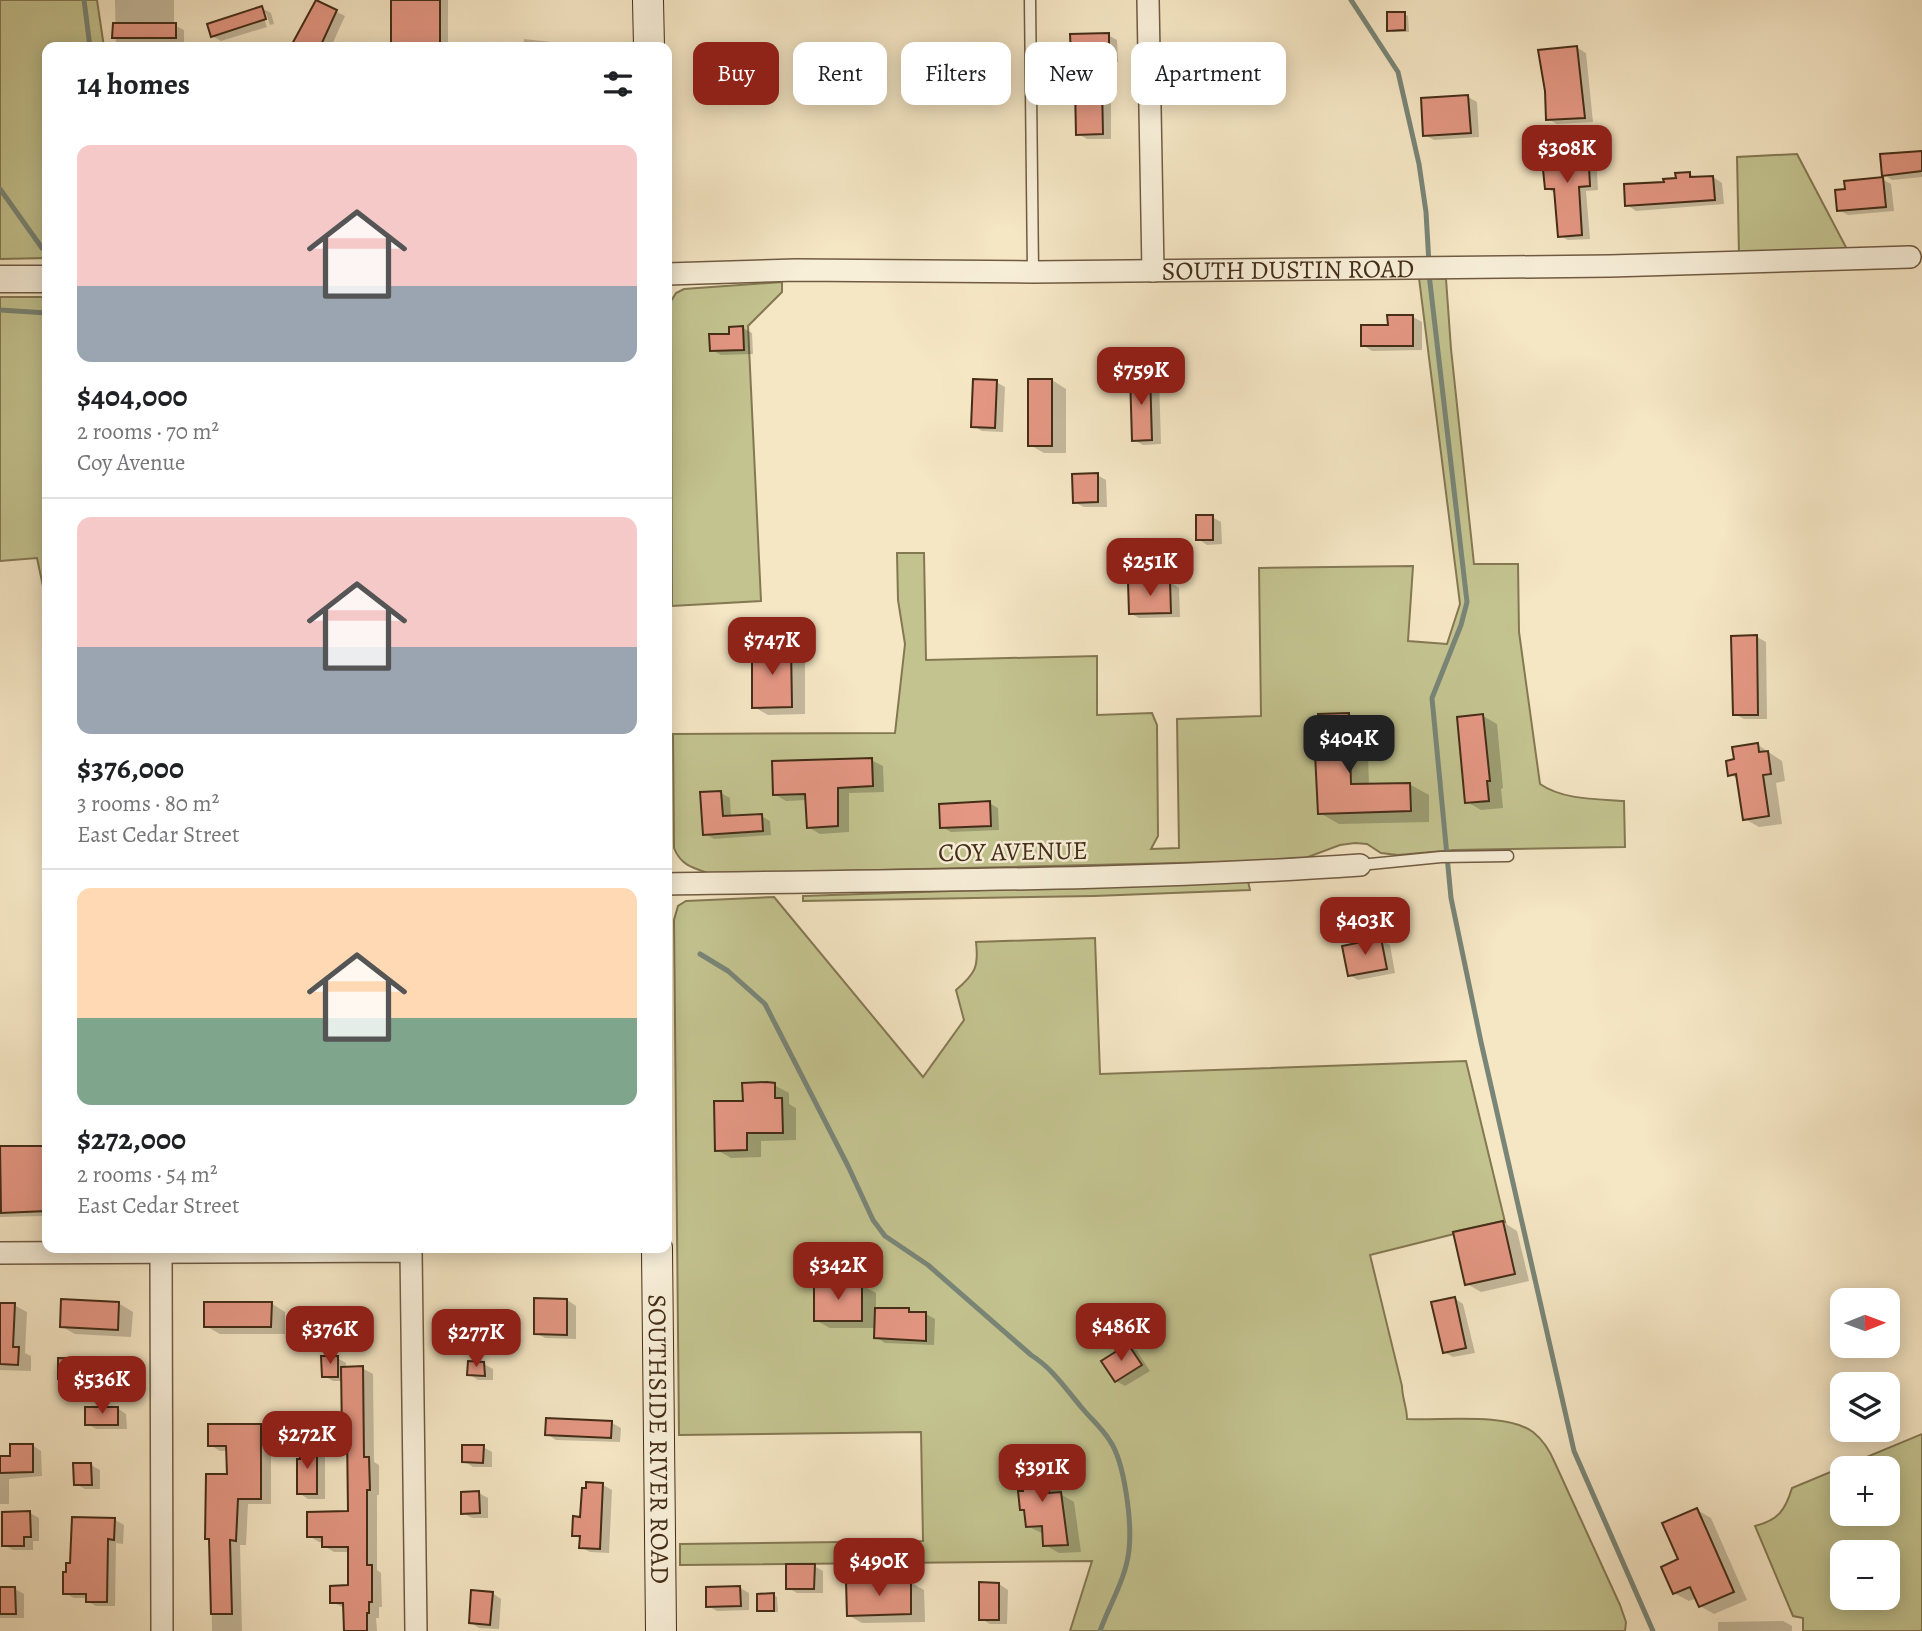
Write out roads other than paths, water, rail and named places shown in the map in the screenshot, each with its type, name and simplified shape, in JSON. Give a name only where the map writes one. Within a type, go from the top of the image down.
[{"type":"main road","points":[[648,0],[649,42]]},
{"type":"main road","name":"SOUTHSIDE RIVER ROAD","points":[[657,1253],[661,1631]]},
{"type":"street","points":[[1148,0],[1153,271]]},
{"type":"street","name":"SOUTH DUSTIN ROAD","points":[[672,274],[796,270],[1032,272],[1610,266],[1910,257]]},
{"type":"street","points":[[0,279],[42,279]]},
{"type":"street","name":"COY AVENUE","points":[[672,884],[1115,878],[1360,865]]},
{"type":"street","points":[[0,1253],[42,1253]]},
{"type":"street","points":[[161,1253],[162,1631]]},
{"type":"street","points":[[411,1253],[416,1631]]},
{"type":"lane","points":[[1030,0],[1032,272]]},
{"type":"lane","points":[[1360,865],[1441,857],[1508,856]]},
{"type":"waterway","points":[[84,0],[89,42]]},
{"type":"waterway","points":[[1351,0],[1398,72],[1419,164],[1426,212],[1429,264]]},
{"type":"waterway","points":[[0,189],[42,248]]},
{"type":"waterway","points":[[1429,274],[1467,602],[1461,625],[1432,698],[1451,898],[1574,1451],[1653,1631]]},
{"type":"waterway","points":[[0,310],[42,313]]},
{"type":"waterway","points":[[700,954],[728,971],[765,1004],[873,1220],[885,1236],[928,1265],[1046,1366],[1110,1441],[1123,1478],[1130,1538],[1124,1571],[1100,1631]]}]
